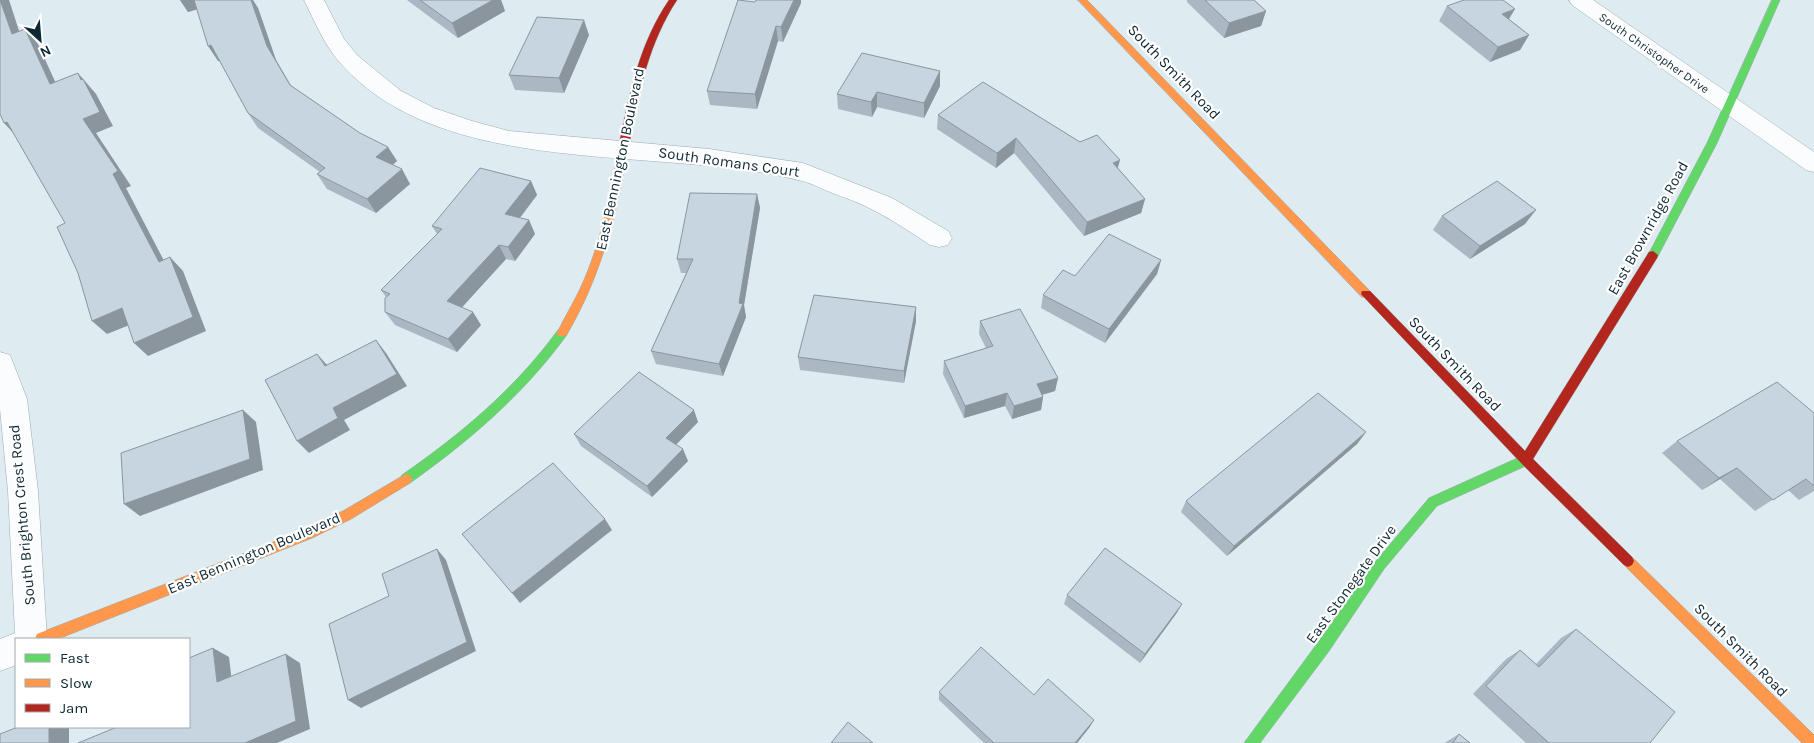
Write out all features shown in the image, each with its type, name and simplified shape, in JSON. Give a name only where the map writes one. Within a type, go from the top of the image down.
[{"type":"street","name":"South Romans Court","points":[[314,0],[335,41],[349,60],[393,96],[426,113],[466,128],[509,139],[710,157],[803,172],[883,204],[939,238]]},
{"type":"street","name":"East Bennington Boulevard","points":[[45,638],[323,527],[383,493],[438,457],[483,420],[525,380],[558,338],[581,299],[596,267],[606,232],[624,149],[636,78],[655,28],[673,0]]},
{"type":"street","name":"South Smith Road","points":[[1082,0],[1526,460],[1812,743]]},
{"type":"street","name":"South Christopher Drive","points":[[1579,0],[1814,164]]},
{"type":"street","name":"East Brownridge Road","points":[[1526,460],[1648,263],[1692,186],[1730,106],[1764,23],[1776,0]]},
{"type":"street","name":"South Brighton Crest Road","points":[[0,363],[12,399],[16,426],[23,501],[31,638]]},
{"type":"street","name":"East Stonegate Drive","points":[[1251,743],[1324,646],[1380,565],[1433,502],[1526,460]]},
{"type":"street","points":[[0,656],[15,649]]},
{"type":"building","points":[[0,0],[12,34],[25,29],[50,84],[78,73],[81,80],[83,79],[100,112],[83,119],[118,171],[113,174],[159,262],[170,257],[193,317],[134,343],[122,308],[92,321],[78,273],[57,227],[65,223],[7,122],[4,123],[0,114]]},
{"type":"building","points":[[194,0],[251,0],[267,46],[290,85],[360,133],[388,147],[376,157],[402,169],[367,199],[317,174],[325,168],[248,113],[211,45],[208,46]]},
{"type":"building","points":[[420,0],[493,0],[452,23]]},
{"type":"building","points":[[738,0],[755,2],[756,0],[794,0],[781,27],[776,26],[755,94],[707,91]]},
{"type":"building","points":[[1205,0],[1254,0],[1266,11],[1229,23]]},
{"type":"building","points":[[1464,0],[1503,0],[1515,9],[1502,14],[1529,35],[1498,47],[1447,6]]},
{"type":"building","points":[[537,17],[584,20],[559,78],[509,75]]},
{"type":"building","points":[[862,53],[940,71],[924,103],[877,92],[871,102],[837,94]]},
{"type":"building","points":[[983,82],[1080,142],[1097,135],[1120,160],[1113,163],[1145,199],[1087,222],[1016,138],[997,153],[938,115]]},
{"type":"building","points":[[480,168],[531,181],[505,214],[529,220],[508,247],[499,245],[447,301],[473,312],[448,339],[385,312],[385,298],[390,294],[381,290],[442,229],[432,226]]},
{"type":"building","points":[[1497,181],[1536,210],[1480,246],[1442,216]]},
{"type":"building","points":[[690,193],[757,194],[739,303],[743,304],[719,364],[651,351],[693,259],[677,259]]},
{"type":"building","points":[[1109,234],[1161,260],[1109,329],[1043,295],[1063,270],[1075,276]]},
{"type":"building","points":[[814,295],[916,307],[904,371],[798,357]]},
{"type":"building","points":[[1020,309],[1058,378],[1037,384],[1043,397],[1014,406],[1007,393],[965,406],[944,361],[993,346],[980,321]]},
{"type":"building","points":[[376,340],[397,374],[333,408],[338,418],[297,441],[265,380],[317,354],[325,366]]},
{"type":"building","points":[[639,372],[694,410],[666,438],[683,449],[647,486],[574,434]]},
{"type":"building","points":[[1777,382],[1814,413],[1814,486],[1806,479],[1773,500],[1737,468],[1719,478],[1677,441]]},
{"type":"building","points":[[1318,393],[1366,432],[1234,546],[1186,501]]},
{"type":"building","points":[[243,410],[250,459],[124,504],[121,453]]},
{"type":"building","points":[[553,463],[605,519],[512,593],[462,534]]},
{"type":"building","points":[[1105,548],[1182,604],[1145,654],[1067,595]]},
{"type":"building","points":[[437,549],[467,642],[348,700],[329,624],[389,596],[382,574]]},
{"type":"building","points":[[1576,629],[1675,712],[1650,743],[1549,743],[1486,686],[1520,650],[1539,667]]},
{"type":"building","points":[[981,647],[1034,695],[1048,679],[1094,720],[1075,743],[994,743],[939,692]]},
{"type":"building","points":[[213,648],[217,682],[286,654],[296,721],[245,743],[78,743],[115,728],[190,728],[190,658]]},
{"type":"building","points":[[848,722],[873,743],[831,743]]},
{"type":"building","points":[[15,728],[49,728],[49,743],[0,743],[0,734]]},
{"type":"building","points":[[1459,734],[1470,743],[1453,743]]},
{"type":"traffic: fast","points":[[1653,255],[1712,143],[1776,0]]},
{"type":"traffic: fast","points":[[406,479],[471,431],[491,413],[529,375],[562,333]]},
{"type":"traffic: fast","points":[[1251,743],[1324,646],[1380,565],[1433,502],[1526,460],[1528,456]]},
{"type":"traffic: slow","points":[[1082,0],[1366,294]]},
{"type":"traffic: slow","points":[[562,333],[586,288],[603,240],[610,216],[625,140]]},
{"type":"traffic: slow","points":[[45,638],[308,534],[347,515],[406,479]]},
{"type":"traffic: slow","points":[[1628,561],[1812,743]]},
{"type":"traffic: jam","points":[[625,140],[641,67],[662,16],[673,0]]},
{"type":"traffic: jam","points":[[1528,456],[1653,255]]},
{"type":"traffic: jam","points":[[1366,294],[1526,460],[1628,561]]}]
